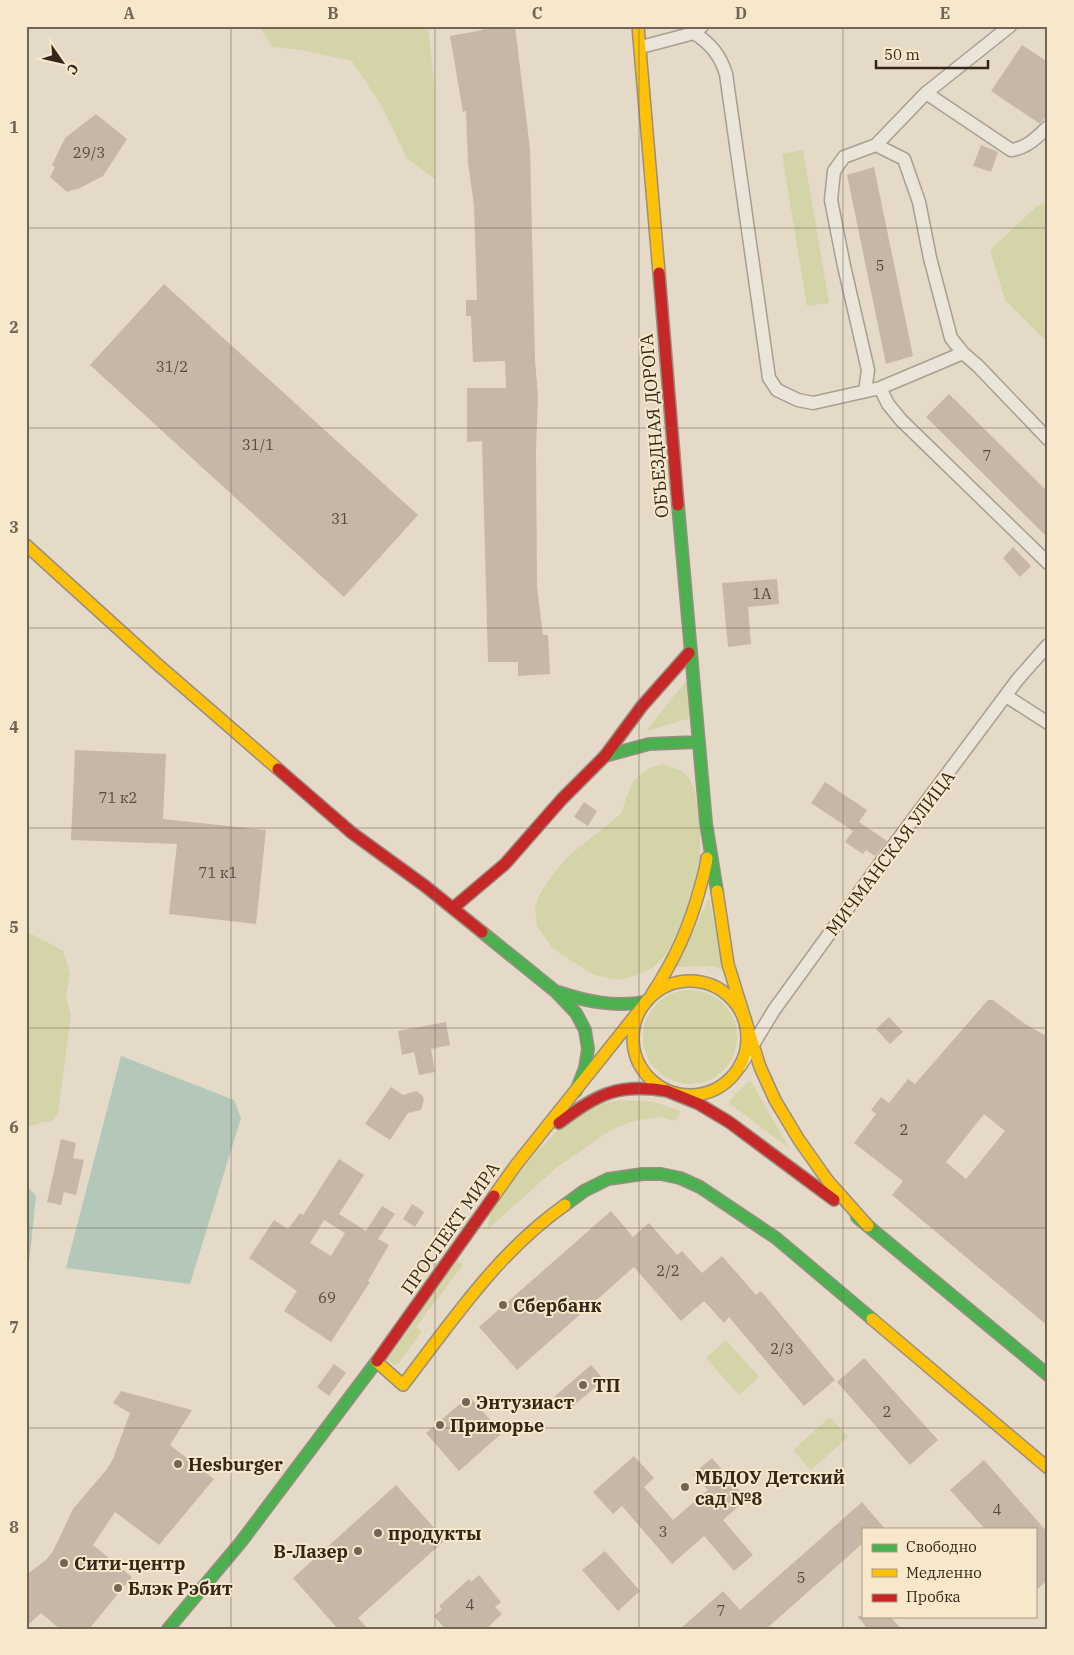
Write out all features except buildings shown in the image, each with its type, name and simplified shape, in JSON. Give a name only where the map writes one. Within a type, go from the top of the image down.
[{"type":"main road","name":"ОБЪЕЗДНАЯ ДОРОГА","points":[[638,26],[689,652],[706,823]]},
{"type":"main road","points":[[26,545],[156,663],[352,833],[453,908],[555,991],[576,1013],[585,1030],[588,1049],[585,1068],[576,1091]]},
{"type":"main road","points":[[453,908],[505,864],[562,799],[605,756],[642,706],[689,652]]},
{"type":"main road","points":[[605,756],[649,744],[698,742]]},
{"type":"main road","points":[[706,823],[728,964],[760,1067],[775,1100],[799,1140],[828,1181],[868,1226]]},
{"type":"main road","name":"ПРОСПЕКТ МИРА","points":[[168,1629],[230,1555],[377,1362],[516,1165],[659,985],[673,959],[698,898],[707,862],[706,823]]},
{"type":"main road","points":[[516,1165],[554,1127],[592,1100],[610,1092],[628,1087],[646,1086],[667,1091],[681,1095],[695,1096],[709,1092],[732,1078],[745,1054],[747,1041],[744,1019],[739,1008],[722,990],[700,982],[688,981],[676,983],[659,991],[646,1002],[636,1019],[633,1044],[646,1075],[667,1091],[699,1104],[729,1122],[778,1157],[868,1226],[1048,1375]]},
{"type":"main road","points":[[555,991],[602,1005],[617,1006],[646,1002]]},
{"type":"main road","points":[[377,1362],[402,1385],[485,1278],[521,1241],[552,1214],[584,1191],[608,1179],[643,1174],[661,1174],[680,1178],[700,1187],[776,1238],[1048,1468]]},
{"type":"street","points":[[865,391],[868,370],[831,200],[834,171],[844,157],[876,145],[926,93],[1010,26]]},
{"type":"street","points":[[641,47],[698,30],[722,61],[726,74],[769,378],[777,390],[798,400],[813,403],[880,388],[963,353]]},
{"type":"street","points":[[926,93],[1011,150],[1021,148],[1031,142],[1048,127]]},
{"type":"street","points":[[876,145],[904,159],[918,202],[930,258],[951,338],[963,353],[978,366],[1048,439]]},
{"type":"street","points":[[880,388],[888,404],[901,420],[1048,563]]},
{"type":"street","name":"МИЧМАНСКАЯ УЛИЦА","points":[[740,1066],[774,1010],[882,861],[1018,679],[1048,645]]},
{"type":"street","points":[[1006,696],[1048,723]]},
{"type":"shaded area","points":[[258,26],[428,26],[435,91],[435,179],[407,158],[380,103],[352,61],[301,50],[273,47]]},
{"type":"shaded area","points":[[803,150],[829,303],[807,306],[782,154]]},
{"type":"shaded area","points":[[1048,201],[1048,343],[1005,300],[990,250],[1037,206]]},
{"type":"shaded area","points":[[688,679],[691,718],[646,731]]},
{"type":"shaded area","points":[[662,764],[680,770],[689,778],[695,791],[700,832],[700,861],[686,913],[666,954],[654,967],[638,975],[618,980],[594,975],[553,949],[537,926],[535,909],[539,896],[552,875],[570,855],[622,813],[634,780],[648,769]]},
{"type":"shaded area","points":[[709,898],[724,971],[713,966],[676,967]]},
{"type":"shaded area","points":[[26,931],[63,951],[70,974],[66,997],[71,1015],[58,1113],[51,1121],[26,1128]]},
{"type":"shaded area","points":[[690,990],[708,994],[723,1004],[733,1019],[737,1037],[733,1055],[723,1070],[708,1080],[690,1084],[672,1080],[657,1070],[647,1055],[643,1037],[647,1019],[657,1004],[672,994]]},
{"type":"shaded area","points":[[121,1056],[234,1100],[241,1118],[190,1284],[66,1268]]},
{"type":"shaded area","points":[[750,1080],[790,1149],[728,1102]]},
{"type":"shaded area","points":[[620,1100],[654,1102],[681,1111],[676,1121],[661,1117],[633,1121],[611,1130],[556,1168],[487,1230],[491,1211],[530,1159],[560,1128],[601,1104]]},
{"type":"shaded area","points":[[26,1185],[36,1196],[26,1279]]},
{"type":"shaded area","points":[[457,1261],[463,1265],[416,1327],[422,1331],[398,1364],[392,1364],[388,1359]]},
{"type":"shaded area","points":[[726,1340],[759,1377],[739,1395],[706,1358]]},
{"type":"shaded area","points":[[830,1417],[848,1437],[811,1470],[793,1450]]},
{"type":"traffic: fast","points":[[678,505],[706,823],[717,891]]},
{"type":"traffic: fast","points":[[605,756],[649,744],[698,742]]},
{"type":"traffic: fast","points":[[482,932],[555,991],[576,1013],[585,1030],[588,1049],[585,1068],[576,1091]]},
{"type":"traffic: fast","points":[[558,992],[601,1003],[646,1002]]},
{"type":"traffic: fast","points":[[565,1205],[584,1191],[608,1179],[643,1174],[661,1174],[680,1178],[700,1187],[776,1238],[872,1319]]},
{"type":"traffic: fast","points":[[857,1217],[1048,1375]]},
{"type":"traffic: fast","points":[[168,1629],[241,1542],[377,1361]]},
{"type":"traffic: slow","points":[[638,26],[659,273]]},
{"type":"traffic: slow","points":[[26,545],[156,663],[278,769]]},
{"type":"traffic: slow","points":[[652,994],[674,956],[686,930],[696,902],[707,858]]},
{"type":"traffic: slow","points":[[717,891],[728,964],[760,1067],[775,1100],[799,1140],[828,1181],[868,1226]]},
{"type":"traffic: slow","points":[[690,981],[712,985],[730,998],[743,1016],[747,1038],[743,1060],[730,1078],[712,1091],[690,1095],[668,1091],[650,1078],[637,1060],[633,1038],[637,1016],[650,998],[668,985],[690,981]]},
{"type":"traffic: slow","points":[[494,1196],[516,1165],[646,1002]]},
{"type":"traffic: slow","points":[[377,1362],[403,1385],[458,1312],[497,1266],[518,1244],[565,1205]]},
{"type":"traffic: slow","points":[[872,1319],[1048,1468]]},
{"type":"traffic: jam","points":[[659,273],[678,505]]},
{"type":"traffic: jam","points":[[453,908],[505,864],[562,799],[605,756],[642,706],[689,653]]},
{"type":"traffic: jam","points":[[278,769],[352,833],[425,886],[482,932]]},
{"type":"traffic: jam","points":[[559,1123],[585,1105],[609,1093],[635,1089],[667,1091]]},
{"type":"traffic: jam","points":[[667,1091],[699,1104],[729,1122],[834,1200]]},
{"type":"traffic: jam","points":[[377,1361],[494,1196]]},
{"type":"place","name":"Сбербанк","points":[[503,1305]]},
{"type":"place","name":"ТП","points":[[583,1385]]},
{"type":"place","name":"Энтузиаст","points":[[466,1402]]},
{"type":"place","name":"Приморье","points":[[440,1425]]},
{"type":"place","name":"Hesburger","points":[[178,1464]]},
{"type":"place","name":"МБДОУ Детский сад №8","points":[[685,1487]]},
{"type":"place","name":"продукты","points":[[378,1533]]},
{"type":"place","name":"В-Лазер","points":[[358,1551]]},
{"type":"place","name":"Сити-центр","points":[[64,1563]]},
{"type":"place","name":"Блэк Рэбит","points":[[118,1588]]}]
